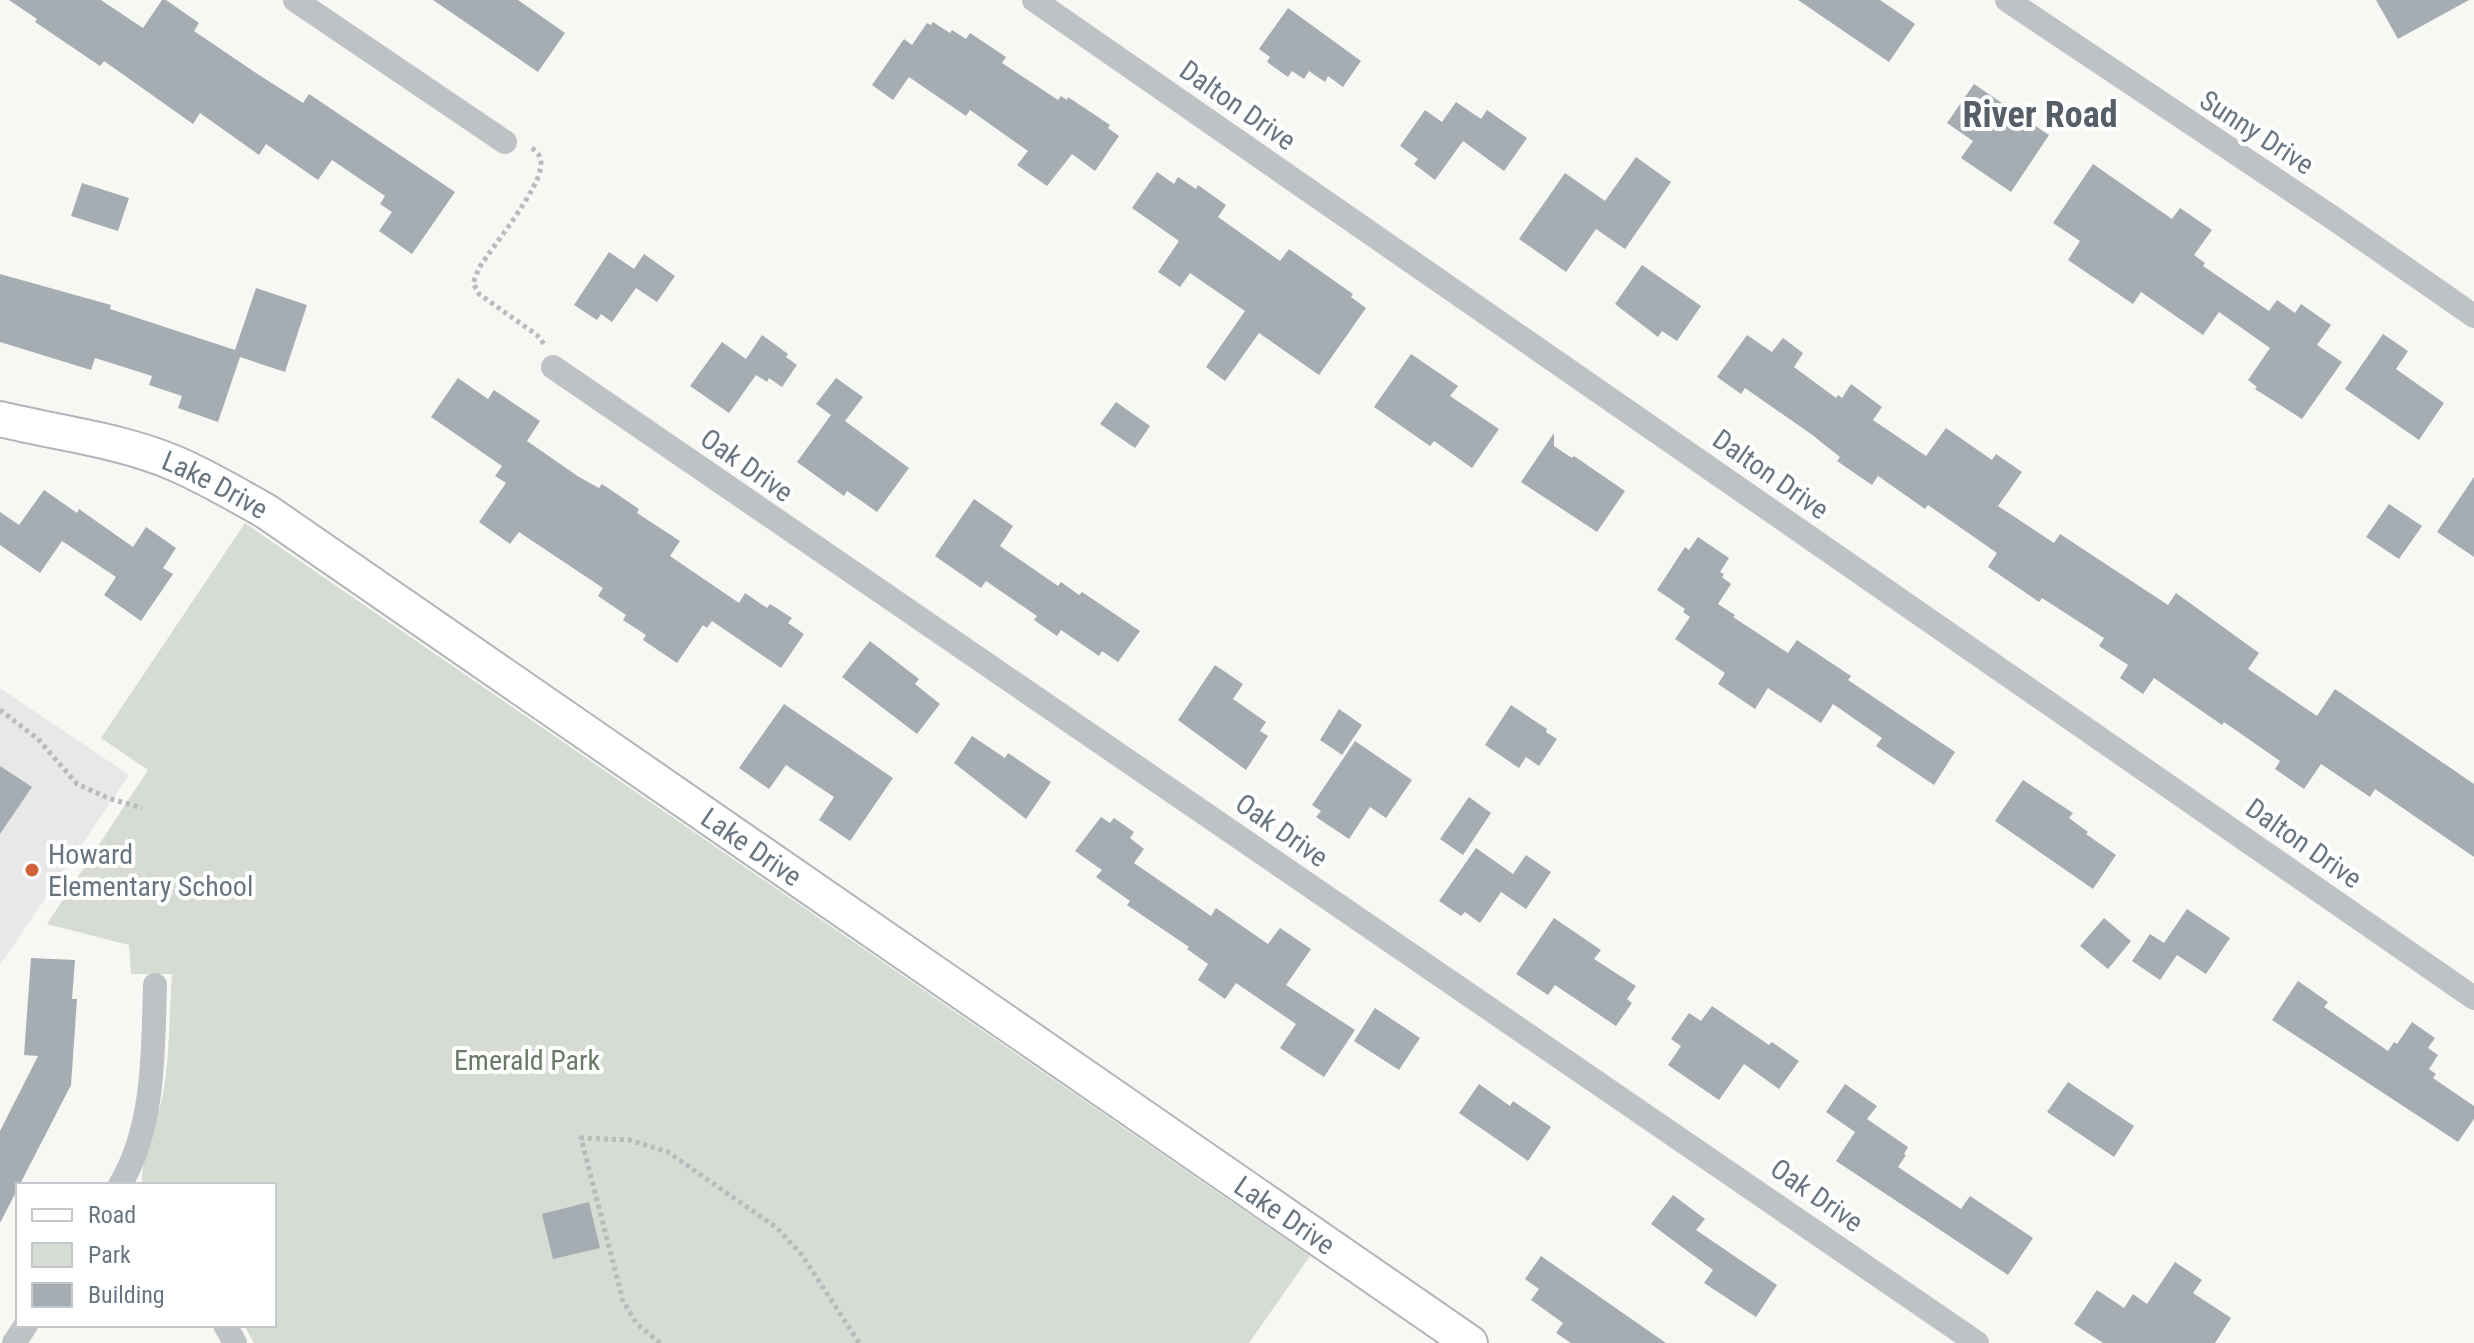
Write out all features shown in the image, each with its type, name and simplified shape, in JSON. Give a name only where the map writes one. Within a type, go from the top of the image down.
[{"type":"street","points":[[295,0],[505,142]]},
{"type":"street","name":"Dalton Drive","points":[[1034,0],[2474,998]]},
{"type":"street","name":"Sunny Drive","points":[[2007,0],[2474,316]]},
{"type":"street","name":"Oak Drive","points":[[553,367],[1977,1343]]},
{"type":"street","name":"Lake Drive","points":[[0,419],[172,461],[267,512],[1456,1339]]},
{"type":"street","points":[[121,1183],[140,1135],[147,1106],[155,985]]},
{"type":"path","points":[[531,146],[540,155],[542,163],[537,182],[479,268],[473,283],[479,294],[541,339],[547,360],[553,367]]},
{"type":"path","points":[[0,710],[38,739],[77,784],[142,808]]},
{"type":"path","points":[[660,1343],[637,1324],[623,1301],[581,1138],[629,1140],[668,1152],[777,1228],[802,1255],[859,1343]]},
{"type":"shaded area","name":"Howard Elementary School","points":[[0,688],[129,775],[0,965]]},
{"type":"green space","name":"Emerald Park","points":[[245,523],[1310,1256],[1249,1343],[254,1343],[245,1327],[276,1327],[276,1183],[142,1183],[144,1162],[165,1079],[172,974],[131,974],[129,945],[47,924],[148,770],[101,738]]},
{"type":"building","points":[[9,0],[101,0],[143,28],[162,0],[166,0],[199,23],[194,31],[259,75],[303,103],[309,94],[455,192],[412,254],[379,231],[392,212],[380,204],[385,196],[332,160],[318,180],[266,144],[259,155],[200,113],[193,124],[104,61],[100,66],[35,22],[37,19]]},
{"type":"building","points":[[433,0],[518,0],[565,33],[538,72]]},
{"type":"building","points":[[1798,0],[1880,0],[1915,24],[1889,62]]},
{"type":"building","points":[[2376,0],[2469,0],[2398,39]]},
{"type":"building","points":[[1288,8],[1361,61],[1343,87],[1328,76],[1325,82],[1309,71],[1304,79],[1292,71],[1288,77],[1267,62],[1270,57],[1259,49]]},
{"type":"building","points":[[933,22],[966,39],[970,33],[1006,57],[1002,63],[1058,100],[1061,96],[1067,100],[1068,97],[1110,125],[1108,128],[1119,136],[1095,171],[1072,154],[1047,186],[1017,165],[1028,151],[970,110],[966,116],[909,77],[893,100],[872,85],[904,39],[912,45],[927,23],[931,25]]},
{"type":"building","points":[[1974,84],[2049,135],[2011,192],[1961,158],[1973,141],[1947,123]]},
{"type":"building","points":[[1456,102],[1481,119],[1487,110],[1527,138],[1504,171],[1463,141],[1435,180],[1414,164],[1418,159],[1400,146],[1425,110],[1442,122]]},
{"type":"building","points":[[1636,157],[1671,182],[1625,249],[1596,229],[1566,272],[1519,239],[1565,173],[1605,201]]},
{"type":"building","points":[[2093,164],[2172,219],[2180,208],[2212,230],[2194,255],[2205,263],[2203,266],[2269,311],[2277,300],[2295,313],[2301,304],[2331,325],[2317,345],[2342,362],[2302,419],[2255,389],[2257,387],[2248,380],[2270,348],[2219,312],[2203,335],[2141,292],[2133,304],[2068,260],[2080,241],[2053,223]]},
{"type":"building","points":[[1157,172],[1174,184],[1178,177],[1196,189],[1198,185],[1226,205],[1218,217],[1280,261],[1289,249],[1353,294],[1351,297],[1366,308],[1319,375],[1259,333],[1225,381],[1206,367],[1245,311],[1190,273],[1180,287],[1158,272],[1179,241],[1132,208]]},
{"type":"building","points":[[82,183],[129,198],[118,231],[71,216]]},
{"type":"building","points":[[609,252],[634,269],[644,254],[675,276],[657,302],[636,288],[612,322],[601,314],[597,320],[574,305]]},
{"type":"building","points":[[1642,265],[1701,306],[1677,341],[1662,331],[1658,337],[1615,304]]},
{"type":"building","points":[[0,274],[111,305],[110,309],[235,350],[256,288],[307,305],[285,372],[240,357],[218,422],[178,408],[182,396],[149,385],[152,376],[95,358],[91,370],[0,342]]},
{"type":"building","points":[[2383,334],[2408,351],[2396,369],[2444,403],[2419,440],[2345,389]]},
{"type":"building","points":[[762,335],[788,354],[786,357],[797,365],[782,387],[769,378],[767,382],[756,375],[729,413],[690,386],[722,342],[746,359]]},
{"type":"building","points":[[1747,335],[1772,352],[1783,338],[1803,353],[1794,367],[1836,398],[1838,395],[1842,398],[1851,384],[1882,407],[1873,420],[1926,456],[1946,428],[1992,460],[1996,454],[2022,472],[1998,506],[2054,543],[2060,534],[2168,605],[2176,593],[2259,653],[2248,669],[2317,716],[2335,689],[2474,784],[2474,857],[2375,789],[2370,797],[2321,764],[2304,789],[2275,769],[2280,761],[2154,678],[2143,694],[2120,678],[2128,665],[2099,646],[2104,638],[2042,598],[2039,602],[1988,567],[1997,553],[1928,505],[1925,509],[1878,476],[1872,485],[1837,461],[1840,457],[1811,434],[1745,388],[1741,394],[1717,377]]},
{"type":"building","points":[[1411,354],[1458,386],[1450,396],[1499,429],[1472,468],[1434,441],[1430,446],[1374,407]]},
{"type":"building","points":[[458,378],[488,399],[494,390],[540,421],[527,441],[579,477],[599,488],[602,484],[639,509],[637,513],[680,541],[670,556],[739,603],[745,593],[767,608],[770,604],[792,618],[788,623],[804,634],[781,668],[712,621],[707,628],[703,625],[677,663],[643,640],[646,635],[623,620],[626,615],[598,596],[603,588],[519,532],[510,544],[479,522],[506,483],[495,476],[502,466],[431,417]]},
{"type":"building","points":[[836,378],[863,397],[845,421],[909,468],[877,512],[847,491],[844,496],[797,462],[831,415],[816,404]]},
{"type":"building","points":[[1116,402],[1150,426],[1135,448],[1100,424]]},
{"type":"building","points":[[1554,433],[1554,446],[1625,491],[1597,532],[1521,482]]},
{"type":"building","points":[[2474,477],[2474,557],[2437,532]]},
{"type":"building","points":[[44,490],[77,513],[79,509],[133,547],[146,527],[176,548],[163,568],[173,574],[141,621],[104,595],[116,577],[62,541],[40,573],[0,545],[0,512],[19,525]]},
{"type":"building","points":[[974,499],[1013,526],[1000,546],[1058,586],[1061,582],[1079,595],[1082,592],[1140,631],[1118,662],[1102,651],[1099,656],[1061,630],[1057,636],[1034,620],[1037,616],[986,581],[981,588],[935,556]]},
{"type":"building","points":[[2389,504],[2422,526],[2399,559],[2366,537]]},
{"type":"building","points":[[1698,537],[1729,558],[1720,572],[1731,584],[1718,604],[1735,615],[1733,617],[1788,653],[1797,640],[1851,676],[1848,680],[1955,752],[1934,785],[1876,746],[1882,738],[1833,704],[1821,723],[1768,688],[1755,709],[1718,684],[1725,673],[1675,639],[1690,617],[1683,612],[1685,609],[1657,590],[1685,547],[1689,550]]},
{"type":"building","points":[[870,641],[919,679],[915,684],[940,704],[917,734],[842,677]]},
{"type":"building","points":[[1215,665],[1243,684],[1233,699],[1266,722],[1260,731],[1268,736],[1246,770],[1178,720]]},
{"type":"building","points":[[784,704],[893,778],[850,841],[819,820],[834,797],[786,765],[769,789],[739,768]]},
{"type":"building","points":[[1511,705],[1557,739],[1539,766],[1526,757],[1519,768],[1485,745]]},
{"type":"building","points":[[1339,709],[1362,725],[1342,755],[1320,740]]},
{"type":"building","points":[[972,736],[1005,758],[1008,753],[1051,782],[1026,819],[954,763]]},
{"type":"building","points":[[1355,741],[1412,780],[1386,818],[1370,807],[1349,839],[1316,817],[1321,811],[1312,805]]},
{"type":"building","points":[[0,766],[32,787],[0,834]]},
{"type":"building","points":[[2023,780],[2073,813],[2069,818],[2116,855],[2093,889],[1995,821]]},
{"type":"building","points":[[1469,797],[1491,813],[1463,855],[1440,839]]},
{"type":"building","points":[[1101,817],[1110,823],[1114,818],[1134,832],[1130,838],[1144,849],[1134,863],[1211,916],[1216,908],[1268,944],[1280,928],[1311,949],[1286,985],[1355,1030],[1324,1077],[1280,1048],[1296,1024],[1236,983],[1225,999],[1198,980],[1208,964],[1187,949],[1189,947],[1127,905],[1130,901],[1096,877],[1102,870],[1075,851]]},
{"type":"building","points":[[1476,848],[1513,874],[1526,855],[1551,872],[1526,909],[1501,892],[1480,923],[1465,912],[1461,916],[1439,901]]},
{"type":"building","points":[[2187,909],[2230,938],[2206,974],[2177,955],[2160,980],[2132,961],[2150,934],[2164,943]]},
{"type":"building","points":[[1554,918],[1601,950],[1594,959],[1636,986],[1627,999],[1632,1003],[1616,1026],[1555,985],[1548,995],[1516,974]]},
{"type":"building","points":[[2104,918],[2131,941],[2108,969],[2080,946]]},
{"type":"building","points":[[31,958],[75,960],[72,999],[77,999],[71,1085],[21,1183],[16,1183],[16,1192],[0,1223],[0,1131],[38,1056],[24,1055]]},
{"type":"building","points":[[2298,981],[2328,1002],[2324,1007],[2388,1051],[2394,1042],[2397,1044],[2412,1022],[2435,1038],[2428,1048],[2438,1055],[2429,1069],[2436,1074],[2433,1078],[2474,1106],[2474,1119],[2458,1142],[2272,1020]]},
{"type":"building","points":[[1712,1006],[1769,1045],[1772,1042],[1799,1061],[1779,1089],[1744,1064],[1719,1100],[1668,1065],[1681,1046],[1671,1039],[1689,1013],[1701,1021]]},
{"type":"building","points":[[1375,1008],[1420,1038],[1399,1070],[1354,1041]]},
{"type":"building","points":[[2068,1082],[2134,1126],[2114,1157],[2047,1112]]},
{"type":"building","points":[[1479,1084],[1510,1106],[1513,1101],[1551,1127],[1528,1161],[1459,1113]]},
{"type":"building","points":[[1845,1084],[1877,1106],[1867,1119],[1908,1147],[1898,1167],[1961,1209],[1970,1196],[2033,1238],[2008,1275],[1836,1161],[1855,1132],[1826,1112]]},
{"type":"building","points":[[1673,1195],[1705,1219],[1696,1230],[1777,1285],[1756,1317],[1704,1283],[1713,1270],[1651,1224]]},
{"type":"building","points":[[589,1202],[600,1248],[553,1259],[542,1214]]},
{"type":"building","points":[[1541,1256],[1666,1343],[1571,1343],[1556,1333],[1563,1323],[1531,1300],[1539,1289],[1525,1279]]},
{"type":"building","points":[[2175,1262],[2202,1280],[2193,1293],[2231,1318],[2215,1343],[2103,1343],[2074,1324],[2097,1290],[2124,1308],[2133,1294],[2147,1304]]},
{"type":"place","name":"Howard Elementary School","points":[[32,870]]},
{"type":"district","name":"River Road","points":[[2040,114]]}]
